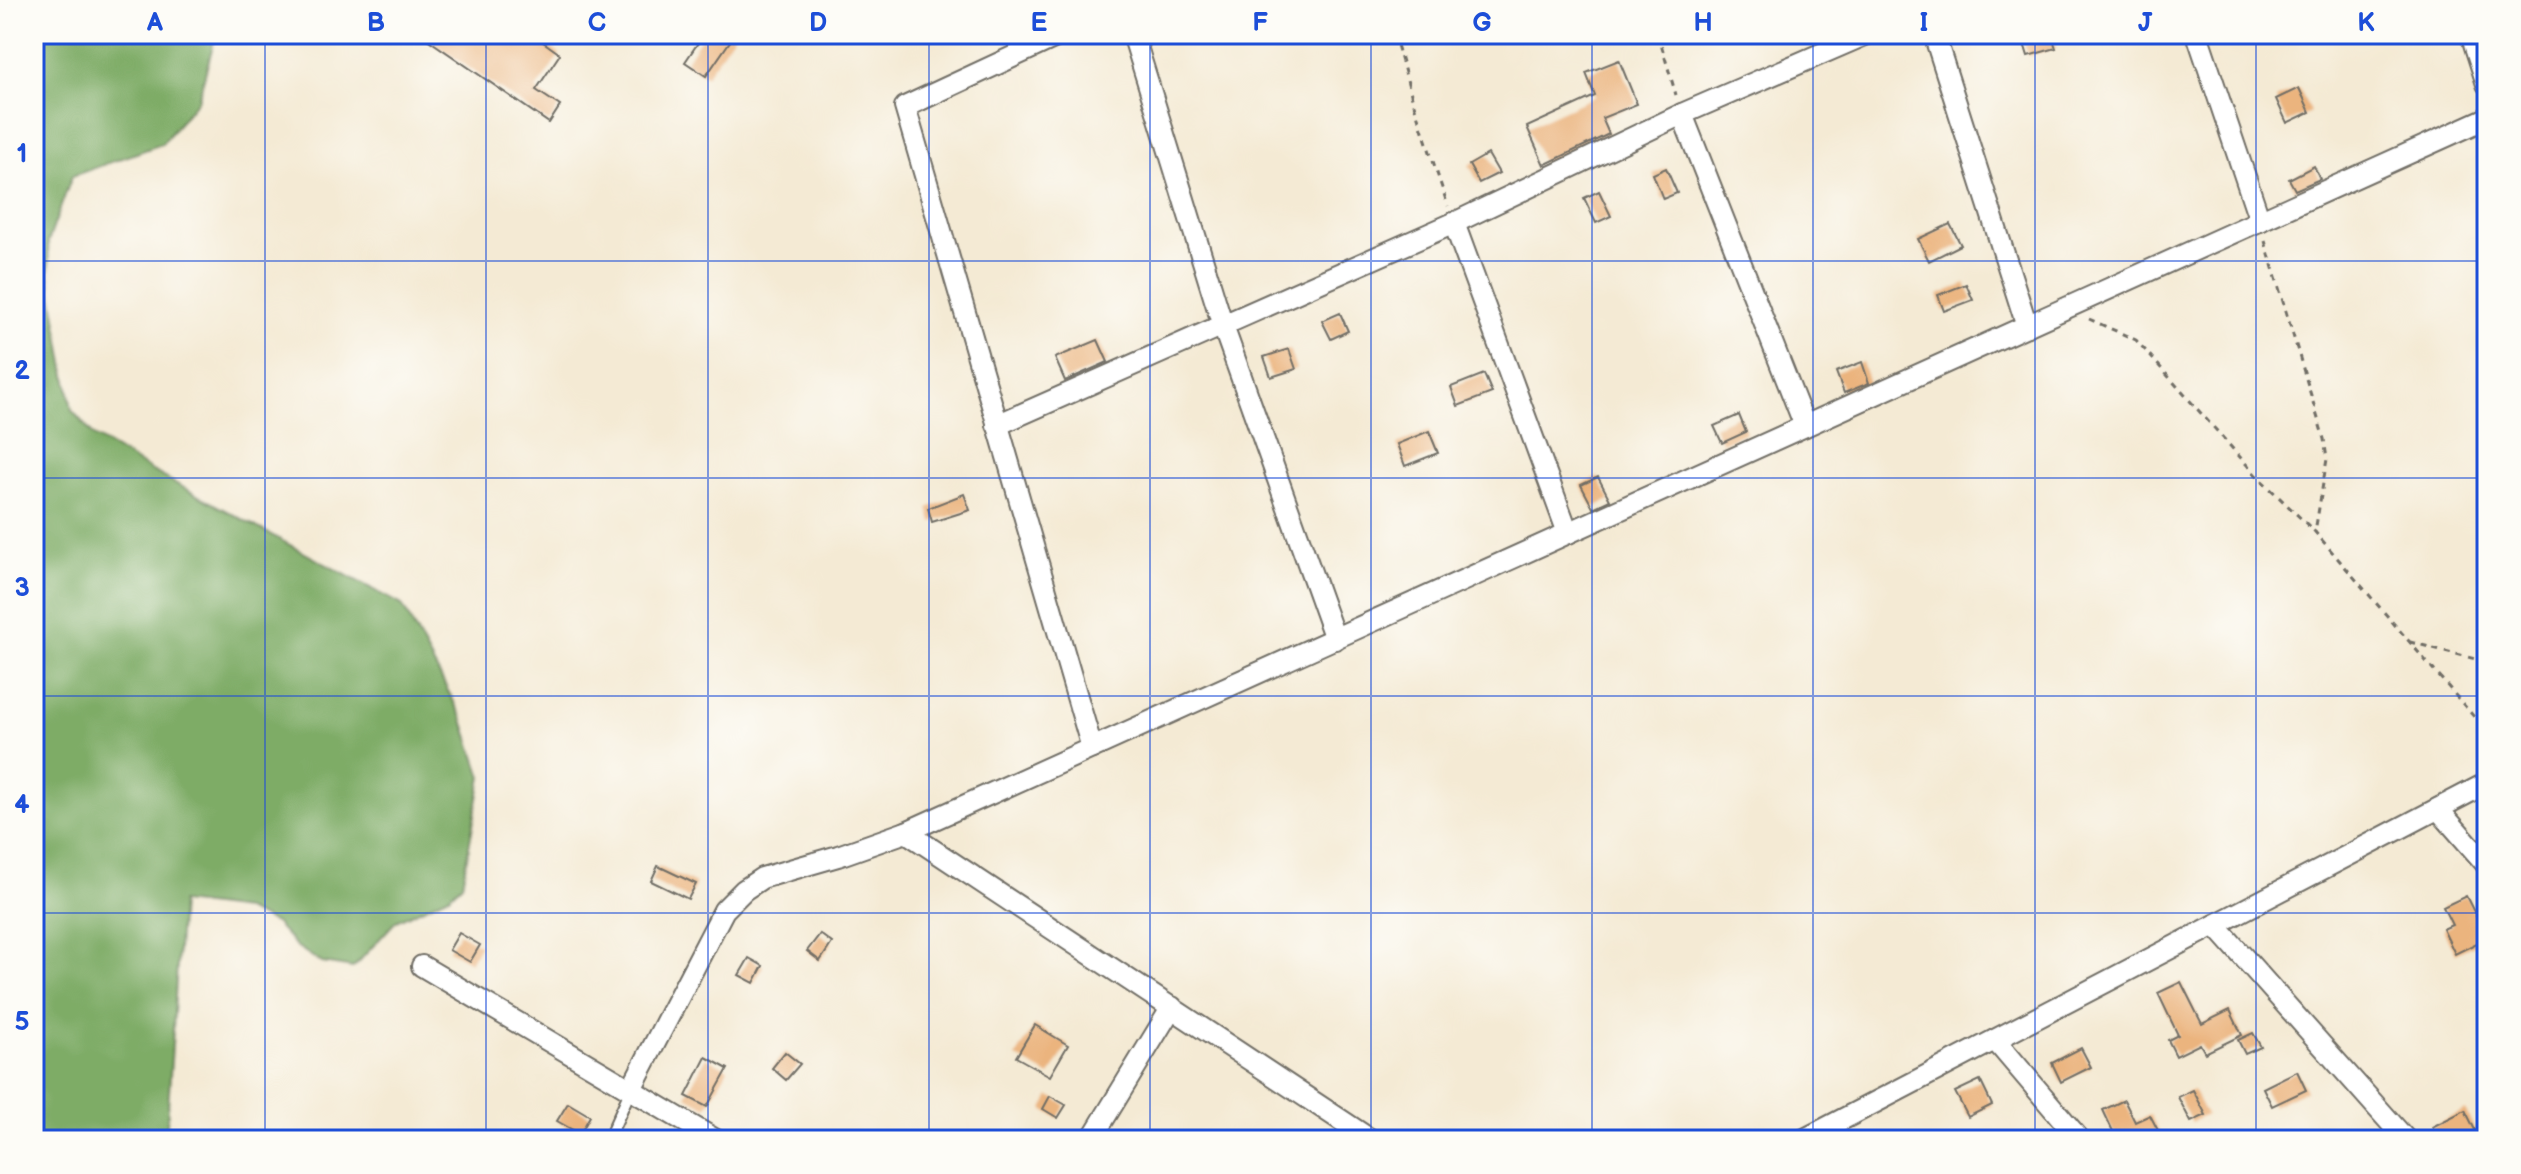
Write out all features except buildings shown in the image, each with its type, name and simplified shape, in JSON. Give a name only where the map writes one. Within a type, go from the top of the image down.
[{"type":"street","points":[[1062,34],[905,107],[1092,748]]},
{"type":"street","points":[[1133,34],[1223,326],[1335,639]]},
{"type":"street","points":[[997,425],[1454,223],[1682,114],[1867,34]]},
{"type":"street","points":[[1934,34],[2027,326]]},
{"type":"street","points":[[2197,34],[2260,221]]},
{"type":"street","points":[[2471,34],[2487,84]]},
{"type":"street","points":[[1682,114],[1805,426]]},
{"type":"street","points":[[631,1089],[724,910],[744,890],[762,878],[906,832],[2487,118]]},
{"type":"street","points":[[1454,223],[1568,533]]},
{"type":"street","points":[[1803,1140],[2485,784]]},
{"type":"street","points":[[2438,809],[2487,865]]},
{"type":"street","points":[[906,832],[1371,1140]]},
{"type":"street","points":[[2215,925],[2406,1140]]},
{"type":"street","points":[[422,966],[716,1140]]},
{"type":"street","points":[[1091,1140],[1172,1007]]},
{"type":"street","points":[[1995,1040],[2080,1140]]},
{"type":"lane","points":[[608,1140],[631,1089]]},
{"type":"path","points":[[1394,34],[1454,223]]},
{"type":"path","points":[[1658,34],[1682,114]]},
{"type":"path","points":[[2260,221],[2324,439],[2327,459],[2315,532]]},
{"type":"path","points":[[2063,310],[2100,322],[2136,340],[2255,474],[2315,532],[2481,725],[2485,784]]},
{"type":"path","points":[[2410,642],[2487,662]]},
{"type":"green space","points":[[34,34],[216,34],[198,100],[162,144],[72,176],[48,242],[49,276],[72,410],[94,436],[154,472],[402,605],[462,717],[482,777],[462,884],[449,896],[396,921],[353,968],[322,963],[296,946],[275,923],[245,910],[181,902],[166,1140],[34,1140]]}]
